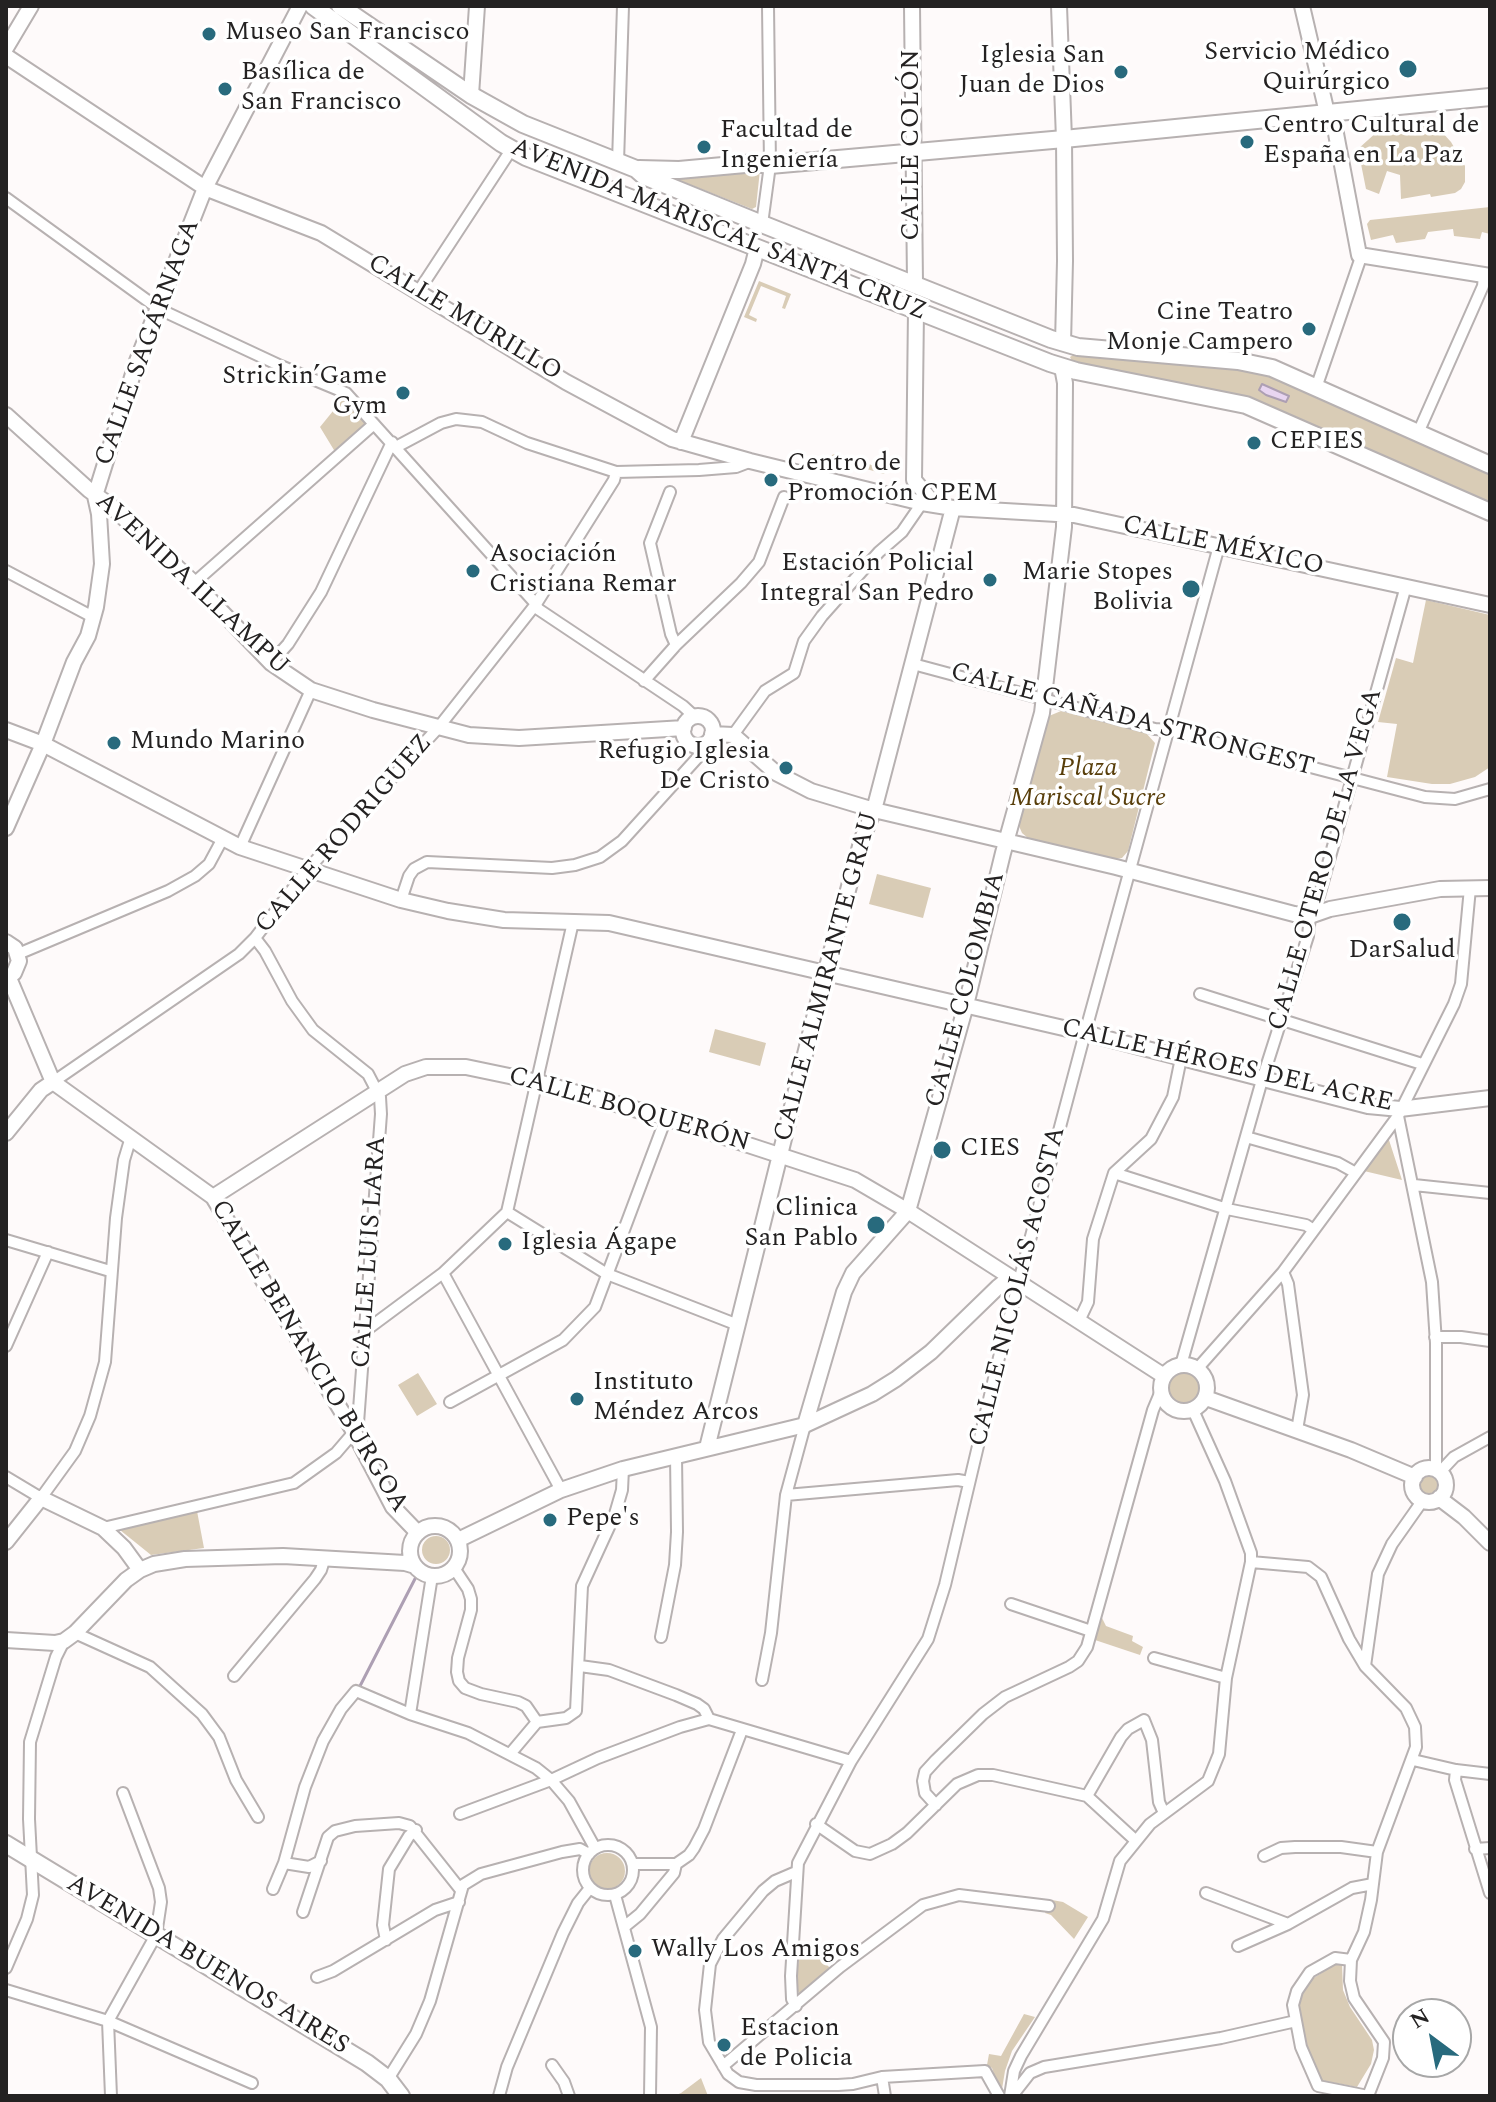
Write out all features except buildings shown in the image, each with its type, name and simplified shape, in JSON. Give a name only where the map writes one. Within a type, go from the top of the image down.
[{"type":"main road","points":[[6,48],[31,6]]},
{"type":"main road","name":"CALLE SAGÁRNAGA","points":[[6,828],[74,662],[88,636],[102,564],[95,496],[137,361],[205,188],[300,6]]},
{"type":"main road","name":"AVENIDA MARISCAL SANTA CRUZ","points":[[313,6],[511,150],[1062,367],[1246,405],[1490,512]]},
{"type":"main road","name":"AVENIDA MARISCAL SANTA CRUZ","points":[[340,6],[471,95],[523,124],[762,224],[1063,343],[1078,347],[1255,363],[1490,465]]},
{"type":"main road","points":[[471,95],[477,6]]},
{"type":"main road","name":"CALLE COLÓN","points":[[912,6],[915,283]]},
{"type":"main road","points":[[1059,6],[1065,242],[1062,367]]},
{"type":"main road","points":[[1302,6],[1334,116],[1359,251],[1487,276]]},
{"type":"main road","name":"CALLE MURILLO","points":[[6,56],[205,188],[321,233],[566,382],[681,442],[953,508]]},
{"type":"main road","points":[[636,169],[679,170],[756,163],[770,165],[1334,116],[1490,97]]},
{"type":"main road","points":[[616,193],[618,162]]},
{"type":"main road","points":[[681,442],[753,264],[762,224]]},
{"type":"main road","points":[[915,283],[914,480],[928,504]]},
{"type":"main road","name":"CALLE COLOMBIA","points":[[805,1425],[844,1292],[853,1273],[908,1211],[1046,699],[1064,514],[1065,383],[1062,367]]},
{"type":"main road","name":"AVENIDA ILLAMPU","points":[[6,415],[194,583],[271,663],[311,690],[469,735],[519,738],[684,728]]},
{"type":"main road","name":"CALLE MÉXICO","points":[[953,508],[1064,514],[1490,605]]},
{"type":"main road","name":"CALLE ALMIRANTE GRAU","points":[[707,1448],[825,974],[862,839],[874,810],[953,508]]},
{"type":"main road","points":[[707,739],[712,728],[706,719],[695,717],[688,721],[684,728],[688,742],[733,735],[776,773],[811,791],[874,810],[1131,871],[1294,914],[1310,916],[1330,909],[1440,889],[1490,888]]},
{"type":"main road","name":"CALLE HÉROES DEL ACRE","points":[[6,730],[43,744],[240,847],[401,900],[504,920],[609,923],[1085,1033],[1399,1113],[1490,1098]]},
{"type":"main road","points":[[6,942],[18,954],[18,967],[8,978],[53,1082]]},
{"type":"main road","name":"CALLE BOQUERÓN","points":[[213,1197],[405,1074],[426,1067],[466,1067],[538,1082],[666,1118],[855,1180],[1079,1321],[1163,1384]]},
{"type":"main road","name":"CALLE RODRIGUEZ","points":[[6,1133],[41,1090],[53,1082]]},
{"type":"main road","name":"CALLE BENANCIO BURGOA","points":[[53,1082],[213,1197],[354,1432],[393,1507],[418,1533]]},
{"type":"main road","points":[[458,1540],[561,1490],[623,1469],[805,1425],[872,1394],[896,1379],[931,1352],[1003,1283],[1019,1282]]},
{"type":"main road","points":[[1181,1365],[1197,1369],[1207,1382],[1206,1398],[1193,1410],[1172,1409],[1163,1398],[1163,1384],[1175,1367],[1181,1365]]},
{"type":"main road","points":[[1206,1398],[1415,1477]]},
{"type":"main road","points":[[1424,1469],[1438,1471],[1445,1479],[1446,1487],[1439,1498],[1431,1502],[1423,1500],[1414,1491],[1415,1477],[1424,1469]]},
{"type":"main road","points":[[6,1542],[41,1498],[103,1528],[124,1548],[140,1570]]},
{"type":"main road","points":[[1439,1498],[1490,1543]]},
{"type":"main road","points":[[6,1640],[55,1643],[70,1637],[126,1580],[154,1564],[185,1559],[325,1557],[409,1562],[425,1575],[440,1576],[454,1568],[460,1555],[458,1540],[448,1529],[440,1526],[424,1528],[411,1543],[409,1562]]},
{"type":"main road","name":"AVENIDA BUENOS AIRES","points":[[6,1844],[367,2063],[388,2079],[401,2096]]},
{"type":"street","points":[[618,162],[623,6]]},
{"type":"street","points":[[762,224],[770,165],[768,6]]},
{"type":"street","points":[[418,292],[511,150]]},
{"type":"street","points":[[6,198],[159,309],[346,393],[538,609],[695,717]]},
{"type":"street","points":[[1316,388],[1359,251]]},
{"type":"street","points":[[1418,433],[1487,276]]},
{"type":"street","points":[[271,663],[321,592],[394,445],[441,423],[456,419],[482,422],[527,443],[616,472],[736,467],[750,461]]},
{"type":"street","points":[[194,583],[374,424]]},
{"type":"street","name":"CALLE RODRIGUEZ","points":[[53,1082],[239,954],[255,938],[308,869],[438,728],[536,604],[614,480],[616,472]]},
{"type":"street","points":[[670,492],[650,543],[676,645]]},
{"type":"street","points":[[644,681],[759,562],[784,497]]},
{"type":"street","points":[[733,735],[765,691],[794,673],[804,641],[822,616],[879,552],[928,504]]},
{"type":"street","name":"CALLE NICOLÁS ACOSTA","points":[[796,2006],[792,1999],[791,1976],[798,1863],[851,1761],[928,1639],[945,1585],[1019,1282],[1085,1033],[1219,546]]},
{"type":"street","points":[[6,571],[93,617]]},
{"type":"street","name":"CALLE OTERO DE LA VEGA","points":[[1181,1365],[1262,1080],[1308,936],[1310,916],[1319,896],[1406,586]]},
{"type":"street","name":"CALLE CAÑADA STRONGEST","points":[[913,664],[1425,797],[1465,798],[1490,789]]},
{"type":"street","points":[[240,847],[311,690]]},
{"type":"street","points":[[401,900],[409,876],[414,869],[427,862],[552,868],[600,857],[622,841],[699,756],[707,739]]},
{"type":"street","points":[[18,954],[168,891],[195,876],[209,864],[223,838]]},
{"type":"street","points":[[1197,1369],[1283,1272],[1399,1113],[1461,984],[1470,888]]},
{"type":"street","points":[[365,1331],[443,1273],[507,1212],[573,922]]},
{"type":"street","points":[[255,938],[313,1030],[358,1064],[378,1091]]},
{"type":"street","points":[[1200,994],[1422,1064]]},
{"type":"street","points":[[1079,1321],[1088,1302],[1093,1239],[1114,1173],[1151,1139],[1173,1097],[1181,1058]]},
{"type":"street","name":"CALLE LUIS LARA","points":[[354,1432],[358,1423],[381,1114],[378,1091]]},
{"type":"street","points":[[1399,1113],[1432,1282],[1438,1471]]},
{"type":"street","points":[[450,1402],[563,1340],[582,1324],[595,1307],[666,1118]]},
{"type":"street","points":[[6,1477],[41,1498],[75,1451],[98,1393],[109,1335],[110,1271],[124,1160],[131,1137]]},
{"type":"street","points":[[1246,1137],[1338,1163],[1356,1173]]},
{"type":"street","points":[[1114,1173],[1227,1209],[1306,1225],[1312,1229]]},
{"type":"street","points":[[1414,1185],[1490,1193]]},
{"type":"street","points":[[507,1212],[607,1274],[738,1325]]},
{"type":"street","points":[[6,1240],[110,1271]]},
{"type":"street","points":[[6,1346],[48,1252]]},
{"type":"street","points":[[1283,1272],[1288,1284],[1303,1395],[1297,1430]]},
{"type":"street","points":[[443,1273],[561,1490]]},
{"type":"street","points":[[1435,1337],[1490,1341]]},
{"type":"street","points":[[936,1805],[925,1793],[923,1781],[925,1772],[936,1760],[1005,1697],[1078,1661],[1087,1647],[1148,1425],[1163,1384]]},
{"type":"street","points":[[1010,2096],[1014,2071],[1021,2056],[1103,1919],[1120,1861],[1135,1840],[1164,1813],[1199,1789],[1214,1771],[1219,1754],[1226,1678],[1251,1562],[1248,1539],[1193,1410]]},
{"type":"street","name":"CALLE COLOMBIA","points":[[762,1680],[771,1633],[786,1495],[805,1425]]},
{"type":"street","points":[[103,1528],[294,1483],[336,1453],[354,1432]]},
{"type":"street","points":[[1438,1471],[1454,1457],[1490,1437]]},
{"type":"street","points":[[661,1637],[675,1565],[676,1456]]},
{"type":"street","points":[[510,1754],[537,1722],[566,1718],[576,1711],[582,1586],[615,1514],[622,1490],[623,1469]]},
{"type":"street","points":[[786,1495],[958,1480],[969,1482]]},
{"type":"street","points":[[1365,1666],[1378,1574],[1392,1544],[1423,1500]]},
{"type":"street","points":[[234,1676],[315,1579],[325,1557]]},
{"type":"street","points":[[1251,1562],[1308,1567],[1317,1573],[1327,1587],[1349,1639],[1365,1666],[1410,1715],[1416,1737],[1413,1760],[1377,1852],[1364,1932],[1351,1960],[1350,1981],[1354,1998],[1384,2042],[1383,2058],[1368,2096],[1318,2086],[1301,2047],[1293,2005],[1297,1991],[1310,1972],[1335,1958],[1351,1960]]},
{"type":"street","points":[[454,1568],[471,1599],[458,1658],[459,1681],[465,1688],[481,1694],[526,1706],[537,1722]]},
{"type":"street","points":[[410,1714],[432,1576]]},
{"type":"street","points":[[1011,1604],[1091,1631]]},
{"type":"street","points":[[6,1968],[27,1919],[33,1895],[29,1751],[46,1688],[70,1637],[150,1667],[202,1714],[219,1737],[236,1780],[258,1817]]},
{"type":"street","points":[[1154,1658],[1226,1678]]},
{"type":"street","points":[[580,1666],[609,1670],[676,1695],[704,1709],[709,1719]]},
{"type":"street","points":[[273,1889],[323,1741],[341,1709],[356,1691],[410,1714],[468,1733],[536,1768],[569,1801],[592,1851]]},
{"type":"street","points":[[460,1814],[551,1780],[598,1758],[709,1719],[851,1761]]},
{"type":"street","points":[[1087,1796],[1121,1737],[1144,1720],[1152,1740],[1159,1802],[1164,1813]]},
{"type":"street","points":[[633,1864],[676,1864],[689,1855],[704,1829],[742,1730]]},
{"type":"street","points":[[1413,1760],[1490,1774]]},
{"type":"street","points":[[1456,1770],[1455,1780],[1490,1893]]},
{"type":"street","points":[[816,1824],[855,1851],[870,1854],[907,1833],[957,1784],[978,1775],[993,1775],[1087,1796],[1135,1840]]},
{"type":"street","points":[[111,2096],[108,2021],[156,1935],[161,1902],[159,1888],[123,1793]]},
{"type":"street","points":[[303,1912],[328,1837],[335,1831],[399,1823],[416,1830],[460,1889]]},
{"type":"street","points":[[386,1940],[383,1925],[389,1869],[416,1830]]},
{"type":"street","points":[[388,2079],[427,2010],[459,1902],[460,1889],[481,1874],[573,1849],[592,1851],[611,1845],[619,1847],[633,1864],[632,1880],[627,1887],[615,1895],[606,1896],[590,1888],[583,1876],[583,1868],[592,1851]]},
{"type":"street","points":[[1264,1856],[1281,1848],[1295,1847],[1341,1847],[1377,1852]]},
{"type":"street","points":[[1475,1849],[1490,1848]]},
{"type":"street","points":[[284,1863],[309,1867],[321,1861]]},
{"type":"street","points":[[624,1927],[640,1914],[666,1883],[674,1873],[676,1864]]},
{"type":"street","points":[[796,1872],[775,1881],[763,1891],[723,1939],[710,1964],[705,2010],[709,2042],[728,2074],[739,2082],[756,2085],[853,2084],[882,2077],[985,2071],[999,2096]]},
{"type":"street","points":[[1238,1946],[1288,1924],[1352,1888],[1373,1884]]},
{"type":"street","points":[[499,2096],[507,2067],[563,1933],[578,1903],[590,1888]]},
{"type":"street","points":[[1206,1893],[1288,1924]]},
{"type":"street","points":[[615,1895],[651,2027],[650,2096]]},
{"type":"street","points":[[723,2066],[840,1967],[923,1905],[941,1898],[972,1895],[1049,1906]]},
{"type":"street","points":[[317,1977],[333,1971],[435,1910],[459,1902]]},
{"type":"street","points":[[6,1990],[108,2021],[252,2083]]},
{"type":"street","points":[[1010,2096],[1030,2073],[1044,2067],[1221,2038],[1296,2021]]},
{"type":"street","points":[[552,2065],[569,2096]]},
{"type":"street","points":[[882,2077],[885,2096]]},
{"type":"green space","points":[[1438,124],[1438,131],[1451,142],[1465,166],[1465,182],[1461,189],[1431,197],[1430,194],[1401,199],[1400,175],[1387,171],[1379,194],[1366,189],[1358,149],[1378,131]]},
{"type":"green space","points":[[760,170],[756,207],[752,209],[676,179]]},
{"type":"green space","points":[[1490,207],[1490,234],[1482,232],[1480,239],[1454,236],[1453,229],[1428,232],[1425,239],[1396,243],[1393,235],[1371,240],[1367,224],[1370,220]]},
{"type":"green space","points":[[759,281],[791,294],[785,309],[782,308],[786,296],[761,286],[749,315],[757,319],[756,322],[744,317]]},
{"type":"green space","points":[[1070,357],[1237,368],[1269,374],[1490,473],[1490,505],[1246,398],[1100,369],[1072,361]]},
{"type":"green space","points":[[346,395],[363,414],[368,428],[337,455],[320,427]]},
{"type":"green space","points":[[837,453],[886,471],[884,474],[835,460],[831,466],[828,465],[832,455]]},
{"type":"green space","points":[[1426,600],[1490,615],[1490,767],[1475,777],[1450,784],[1387,777],[1397,724],[1378,722],[1396,658],[1413,663]]},
{"type":"green space","name":"Plaza Mariscal Sucre","points":[[1061,711],[1146,733],[1155,743],[1128,851],[1122,858],[1114,859],[1028,838],[1019,826],[1049,716]]},
{"type":"green space","points":[[877,874],[931,888],[923,918],[869,904]]},
{"type":"green space","points":[[715,1029],[766,1043],[760,1066],[709,1052]]},
{"type":"green space","points":[[1388,1137],[1402,1180],[1364,1171]]},
{"type":"green space","points":[[1184,1369],[1198,1375],[1204,1389],[1198,1403],[1184,1409],[1170,1403],[1164,1389],[1170,1375]]},
{"type":"green space","points":[[418,1373],[437,1404],[417,1416],[398,1385]]},
{"type":"green space","points":[[1430,1474],[1438,1477],[1441,1485],[1438,1493],[1430,1496],[1422,1493],[1419,1485],[1422,1477]]},
{"type":"green space","points":[[197,1511],[204,1548],[151,1555],[120,1530]]},
{"type":"green space","points":[[436,1536],[446,1540],[450,1550],[446,1560],[436,1564],[426,1560],[422,1550],[426,1540]]},
{"type":"green space","points":[[1102,1618],[1106,1626],[1133,1636],[1132,1641],[1143,1647],[1140,1655],[1095,1640]]},
{"type":"green space","points":[[607,1853],[620,1858],[625,1871],[620,1884],[607,1889],[594,1884],[589,1871],[594,1858]]},
{"type":"green space","points":[[1052,1900],[1063,1902],[1088,1917],[1074,1939],[1051,1915],[1045,1913]]},
{"type":"green space","points":[[801,1949],[815,1949],[832,1971],[801,1995],[795,1988],[795,1982]]},
{"type":"green space","points":[[1342,1963],[1343,1990],[1350,2007],[1372,2040],[1374,2050],[1371,2064],[1357,2087],[1320,2080],[1307,2066],[1299,2009],[1299,1998],[1309,1981]]},
{"type":"green space","points":[[1024,2014],[1035,2017],[1012,2051],[1001,2095],[992,2068],[987,2065],[989,2054],[1001,2056]]},
{"type":"green space","points":[[701,2078],[708,2096],[674,2096],[681,2093]]},
{"type":"shaded area","points":[[1262,384],[1289,396],[1286,402],[1259,390]]},
{"type":"waterway","points":[[359,1688],[419,1571]]},
{"type":"place","name":"Museo San Francisco","points":[[209,34]]},
{"type":"place","name":"Servicio Médico Quirúrgico","points":[[1408,69]]},
{"type":"place","name":"Iglesia San Juan de Dios","points":[[1121,72]]},
{"type":"place","name":"Basílica de San Francisco","points":[[225,89]]},
{"type":"place","name":"Centro Cultural de España en La Paz","points":[[1247,142]]},
{"type":"place","name":"Facultad de Ingeniería","points":[[704,147]]},
{"type":"place","name":"Cine Teatro Monje Campero","points":[[1309,329]]},
{"type":"place","name":"Strickin’Game Gym","points":[[403,393]]},
{"type":"place","name":"CEPIES","points":[[1254,443]]},
{"type":"place","name":"Centro de Promoción CPEM","points":[[771,480]]},
{"type":"place","name":"Asociación Cristiana Remar","points":[[473,571]]},
{"type":"place","name":"Estación Policial Integral San Pedro","points":[[990,580]]},
{"type":"place","name":"Marie Stopes Bolivia","points":[[1191,589]]},
{"type":"place","name":"Mundo Marino","points":[[114,743]]},
{"type":"place","name":"Refugio Iglesia De Cristo","points":[[786,768]]},
{"type":"place","name":"DarSalud","points":[[1402,922]]},
{"type":"place","name":"CIES","points":[[942,1150]]},
{"type":"place","name":"Clinica San Pablo","points":[[876,1225]]},
{"type":"place","name":"Iglesia Ágape","points":[[505,1244]]},
{"type":"place","name":"Instituto Méndez Arcos","points":[[577,1399]]},
{"type":"place","name":"Pepe's","points":[[550,1520]]},
{"type":"place","name":"Wally Los Amigos","points":[[635,1951]]},
{"type":"place","name":"Estacion de Policia","points":[[724,2045]]}]
